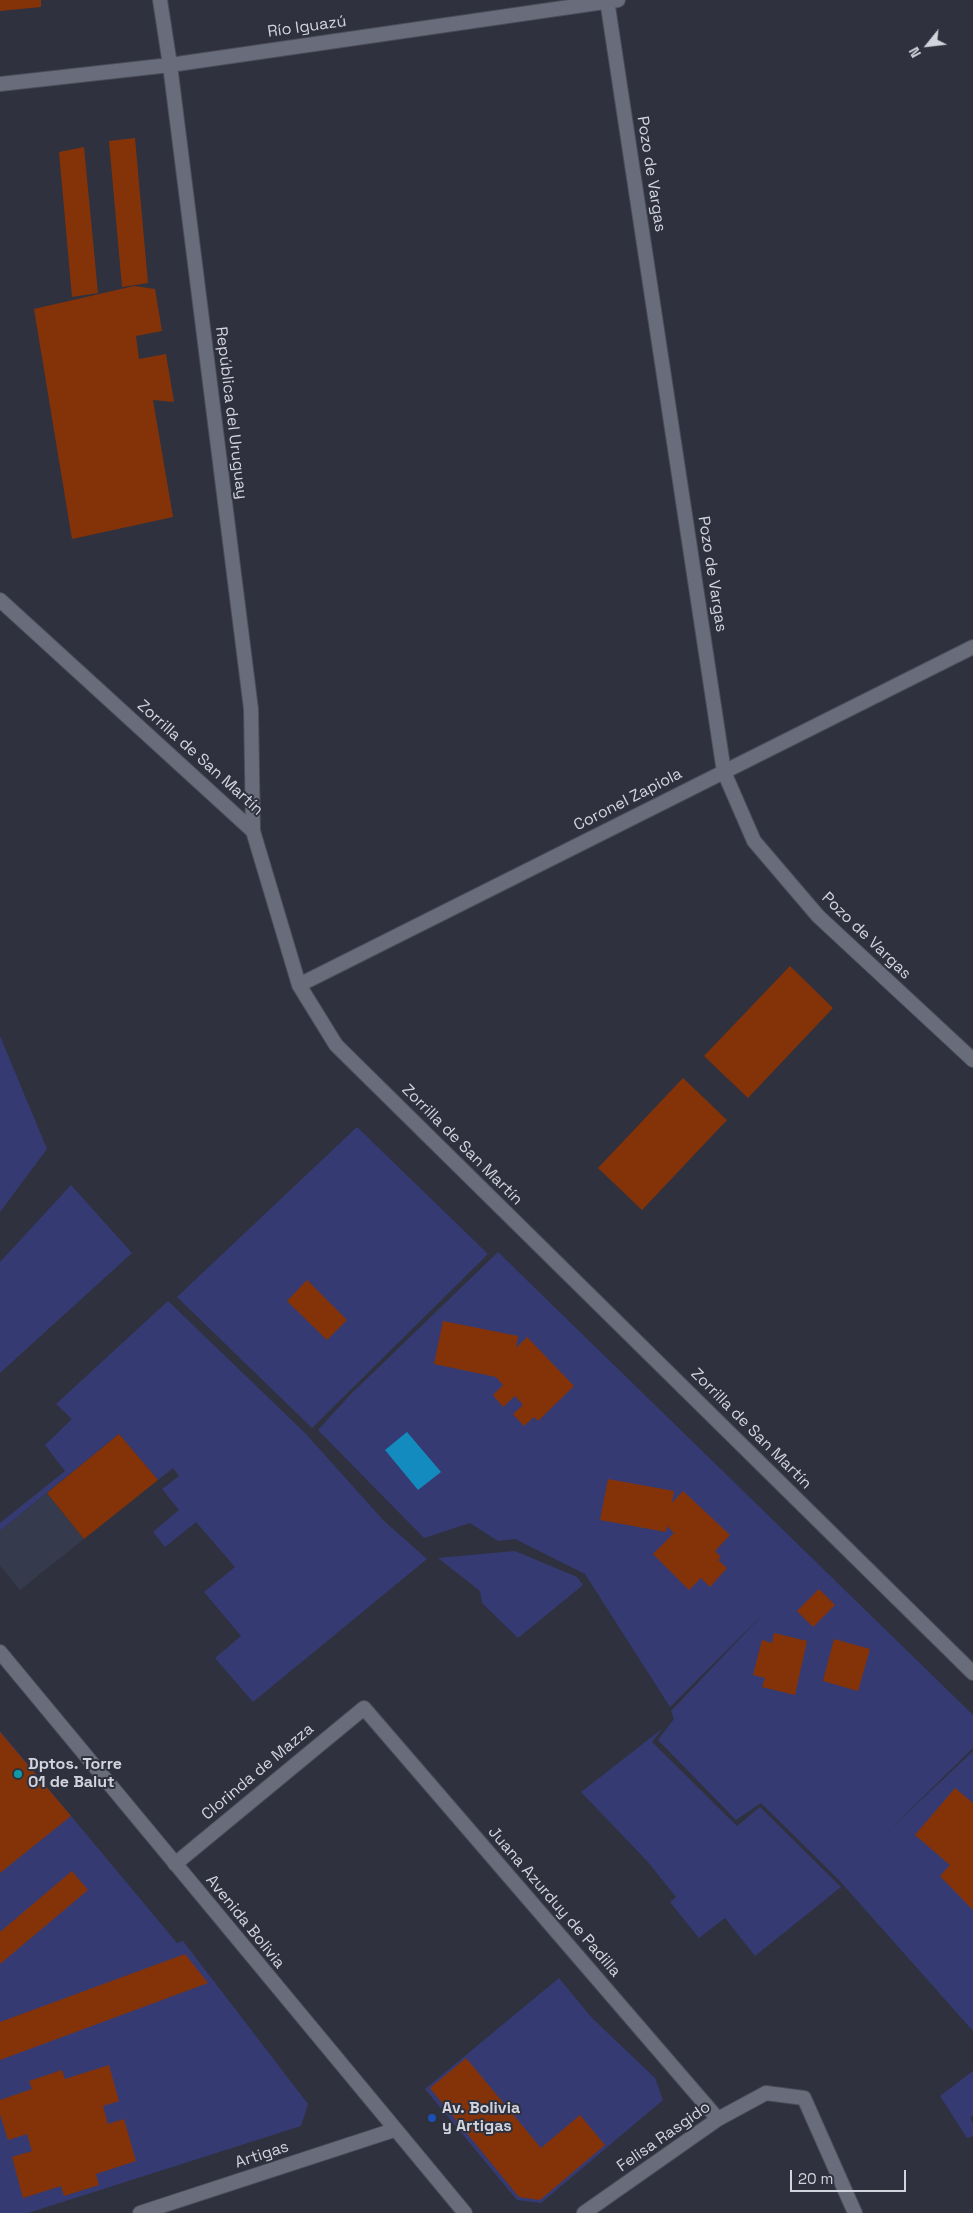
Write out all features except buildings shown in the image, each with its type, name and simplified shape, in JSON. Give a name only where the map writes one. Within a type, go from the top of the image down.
[{"type":"street","name":"República del Uruguay","points":[[160,0],[170,65],[251,710],[254,831]]},
{"type":"street","name":"Río Iguazú","points":[[0,84],[170,65],[611,1]]},
{"type":"street","name":"Pozo de Vargas","points":[[611,1],[724,772],[754,841],[818,916],[973,1060]]},
{"type":"street","name":"Zorrilla de San Martín","points":[[0,600],[254,831],[299,985],[336,1045],[972,1670]]},
{"type":"street","name":"Coronel Zapiola","points":[[299,985],[973,647]]},
{"type":"street","name":"Avenida Bolivia","points":[[0,1652],[394,2130],[465,2213]]},
{"type":"street","name":"Clorinda de Mazza","points":[[176,1864],[364,1708]]},
{"type":"street","name":"Juana Azurduy de Padilla","points":[[364,1708],[718,2119]]},
{"type":"street","name":"Felisa Rasgido","points":[[584,2213],[718,2119],[766,2093],[804,2098],[855,2213]]},
{"type":"street","name":"Artigas","points":[[140,2213],[394,2130]]},
{"type":"shaded area","points":[[0,1036],[47,1149],[0,1212]]},
{"type":"shaded area","points":[[357,1127],[488,1254],[312,1428],[177,1297]]},
{"type":"shaded area","points":[[71,1185],[132,1253],[0,1373],[0,1262]]},
{"type":"shaded area","points":[[498,1252],[973,1715],[973,1748],[885,1834],[973,1751],[973,2031],[838,1879],[761,1803],[736,1820],[658,1740],[674,1719],[671,1711],[767,1610],[670,1707],[585,1574],[515,1539],[498,1541],[470,1523],[424,1538],[318,1430],[350,1395]]},
{"type":"shaded area","points":[[168,1301],[305,1433],[384,1521],[427,1559],[253,1702],[215,1658],[241,1636],[204,1592],[235,1567],[196,1522],[165,1547],[153,1532],[179,1510],[162,1489],[179,1476],[173,1468],[158,1480],[119,1434],[0,1531],[0,1523],[65,1471],[45,1445],[72,1419],[56,1404]]},
{"type":"shaded area","points":[[407,1432],[441,1472],[418,1490],[385,1450]]},
{"type":"shaded area","points":[[47,1493],[84,1539],[20,1590],[0,1566],[0,1531]]},
{"type":"shaded area","points":[[515,1551],[577,1577],[583,1585],[518,1638],[482,1603],[480,1591],[438,1558]]},
{"type":"shaded area","points":[[662,1729],[652,1742],[737,1826],[760,1807],[841,1887],[755,1956],[725,1918],[699,1938],[670,1902],[676,1897],[647,1861],[581,1792]]},
{"type":"shaded area","points":[[0,1731],[177,1943],[183,1941],[308,2104],[301,2126],[28,2213],[0,2213]]},
{"type":"shaded area","points":[[559,1978],[592,2018],[655,2078],[663,2100],[541,2203],[517,2200],[425,2089]]},
{"type":"shaded area","points":[[973,2071],[973,2115],[970,2118],[973,2123],[973,2136],[967,2138],[940,2096]]},
{"type":"place","name":"Dptos. Torre 01 de Balut","points":[[18,1774]]},
{"type":"place","name":"Av. Bolivia y Artigas","points":[[432,2118]]}]
